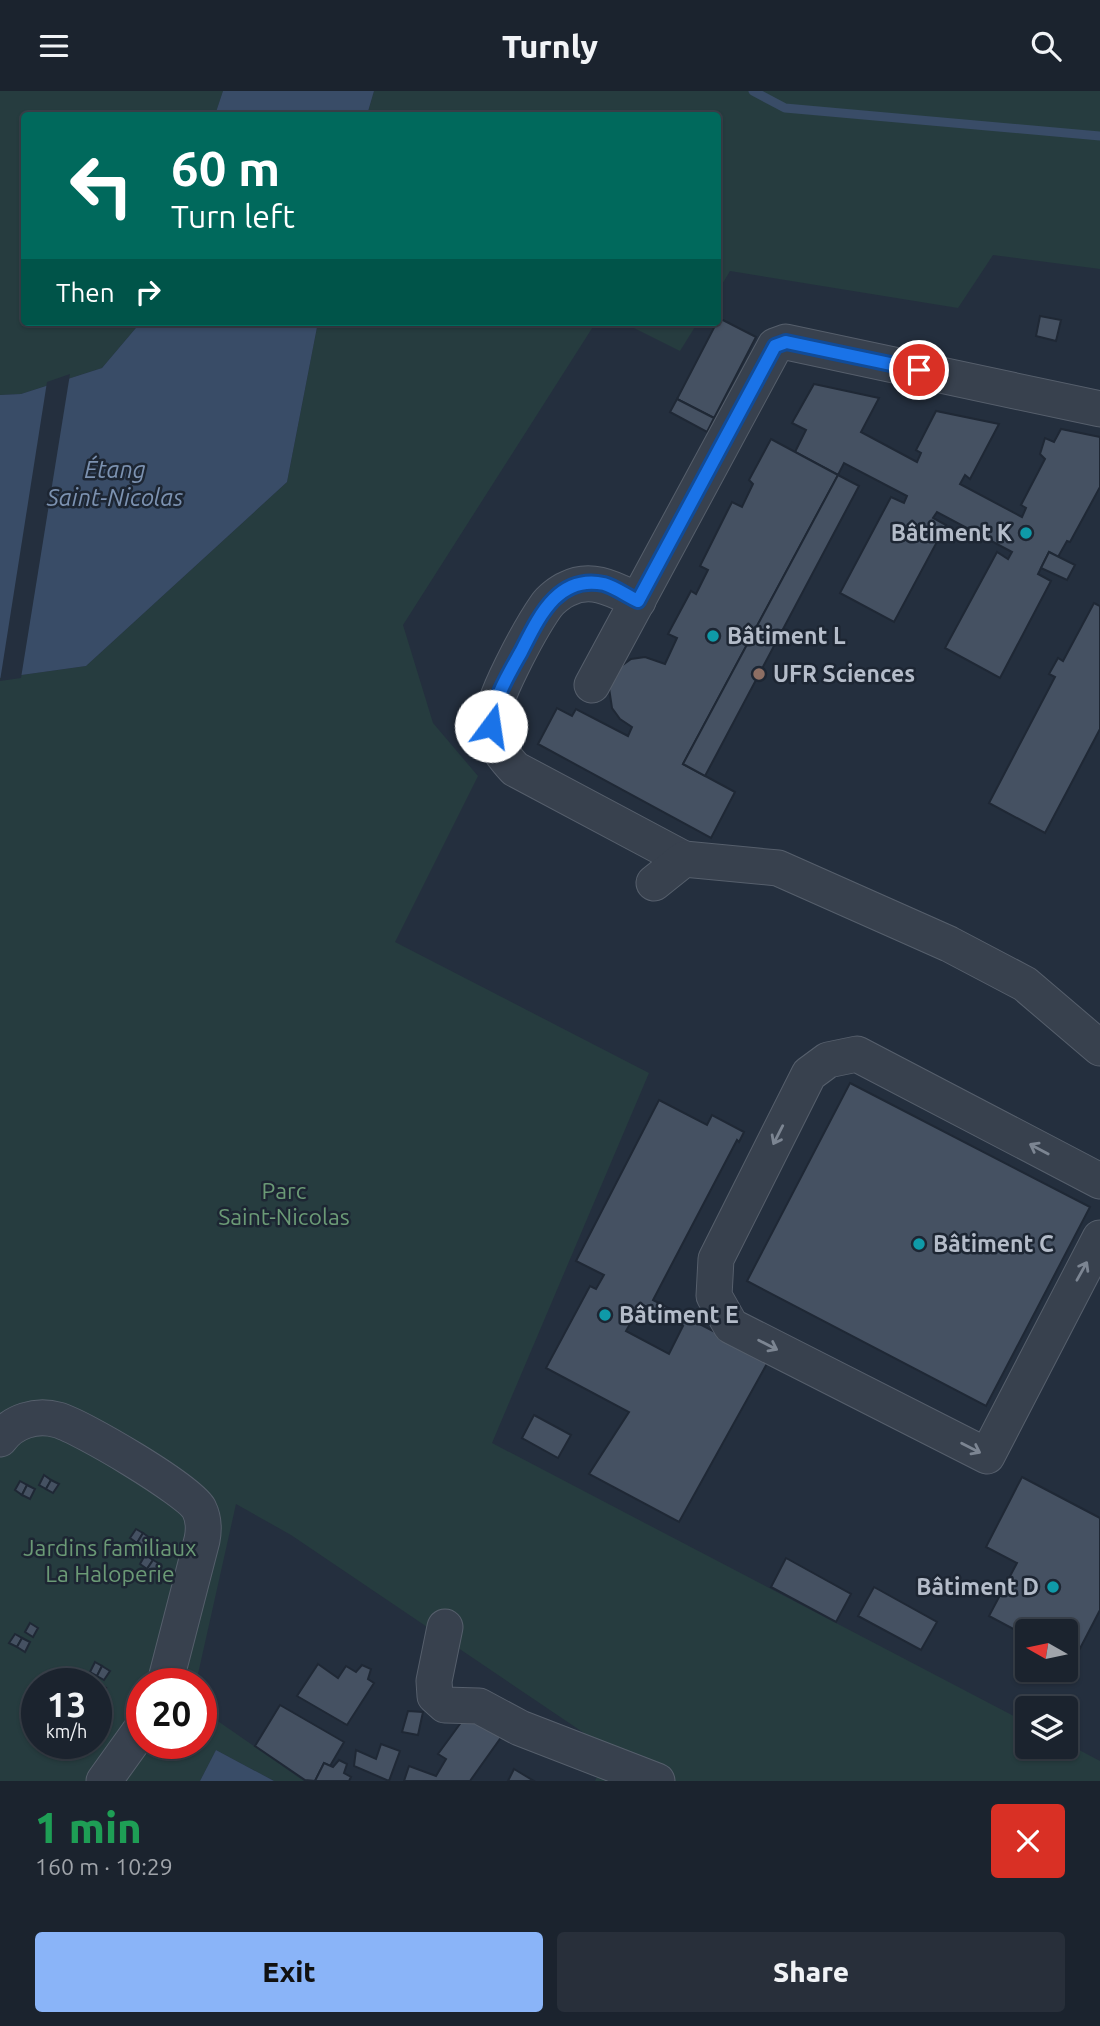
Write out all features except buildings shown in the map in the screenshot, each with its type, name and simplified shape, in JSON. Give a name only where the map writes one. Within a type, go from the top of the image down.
[{"type":"street","points":[[592,685],[775,346],[786,342],[1100,409]]},
{"type":"street","points":[[638,601],[605,584],[591,583],[568,588],[547,603],[494,703],[491,726],[500,753],[515,769],[684,859],[778,868],[937,939],[1025,983],[1100,1048]]},
{"type":"street","points":[[654,883],[684,859]]},
{"type":"street","points":[[1100,1181],[857,1054],[828,1060],[809,1074],[716,1259],[714,1296],[731,1326],[987,1456],[1100,1238]]},
{"type":"street","points":[[0,1439],[6,1431],[29,1419],[57,1420],[85,1433],[182,1491],[199,1509],[203,1519],[202,1541],[169,1668]]},
{"type":"street","points":[[445,1627],[434,1681],[435,1696],[445,1705],[479,1706],[520,1728],[657,1781]]},
{"type":"street","points":[[104,1781],[126,1750]]},
{"type":"green space","points":[[0,91],[223,91],[216,112],[21,112],[21,326],[138,326],[102,368],[21,394],[0,395]]},
{"type":"green space","points":[[374,91],[1100,91],[1100,269],[993,255],[958,308],[730,271],[721,286],[721,112],[368,112]]},
{"type":"green space","name":"Parc Saint-Nicolas","points":[[317,326],[593,326],[403,625],[433,723],[478,776],[395,942],[649,1073],[492,1443],[1015,1717],[1015,1759],[1078,1759],[1078,1749],[1100,1761],[1100,1781],[595,1781],[600,1771],[584,1733],[291,1535],[236,1504],[199,1668],[126,1668],[126,1759],[211,1759],[200,1781],[0,1781],[0,678],[86,666],[287,482]]},
{"type":"green space","points":[[630,326],[696,326],[680,351]]},
{"type":"green space","name":"Parc Saint-Nicolas","points":[[217,1720],[304,1781],[274,1781],[217,1751]]},
{"type":"water","points":[[223,91],[374,91],[368,112],[216,112]]},
{"type":"water","name":"Étang Saint-Nicolas","points":[[138,326],[317,326],[287,482],[86,666],[0,678],[0,395],[21,394],[102,368]]},
{"type":"water","points":[[217,1751],[274,1781],[200,1781],[211,1759],[217,1759]]},
{"type":"pier","points":[[70,374],[21,678],[0,681],[47,382]]},
{"type":"waterway","points":[[753,91],[785,108],[1100,136]]},
{"type":"place","name":"Bâtiment K","points":[[1026,533]]},
{"type":"place","name":"Bâtiment L","points":[[713,636]]},
{"type":"place","name":"UFR Sciences","points":[[759,674]]},
{"type":"place","name":"Bâtiment C","points":[[919,1244]]},
{"type":"place","name":"Bâtiment E","points":[[605,1315]]},
{"type":"place","name":"Bâtiment D","points":[[1053,1587]]},
{"type":"route","points":[[491,726],[494,703],[547,603],[568,588],[591,583],[605,584],[638,601],[775,346],[786,342],[919,370]]},
{"type":"park label","name":"Jardins familiaux La Haloperie","points":[[110,1561]]}]
